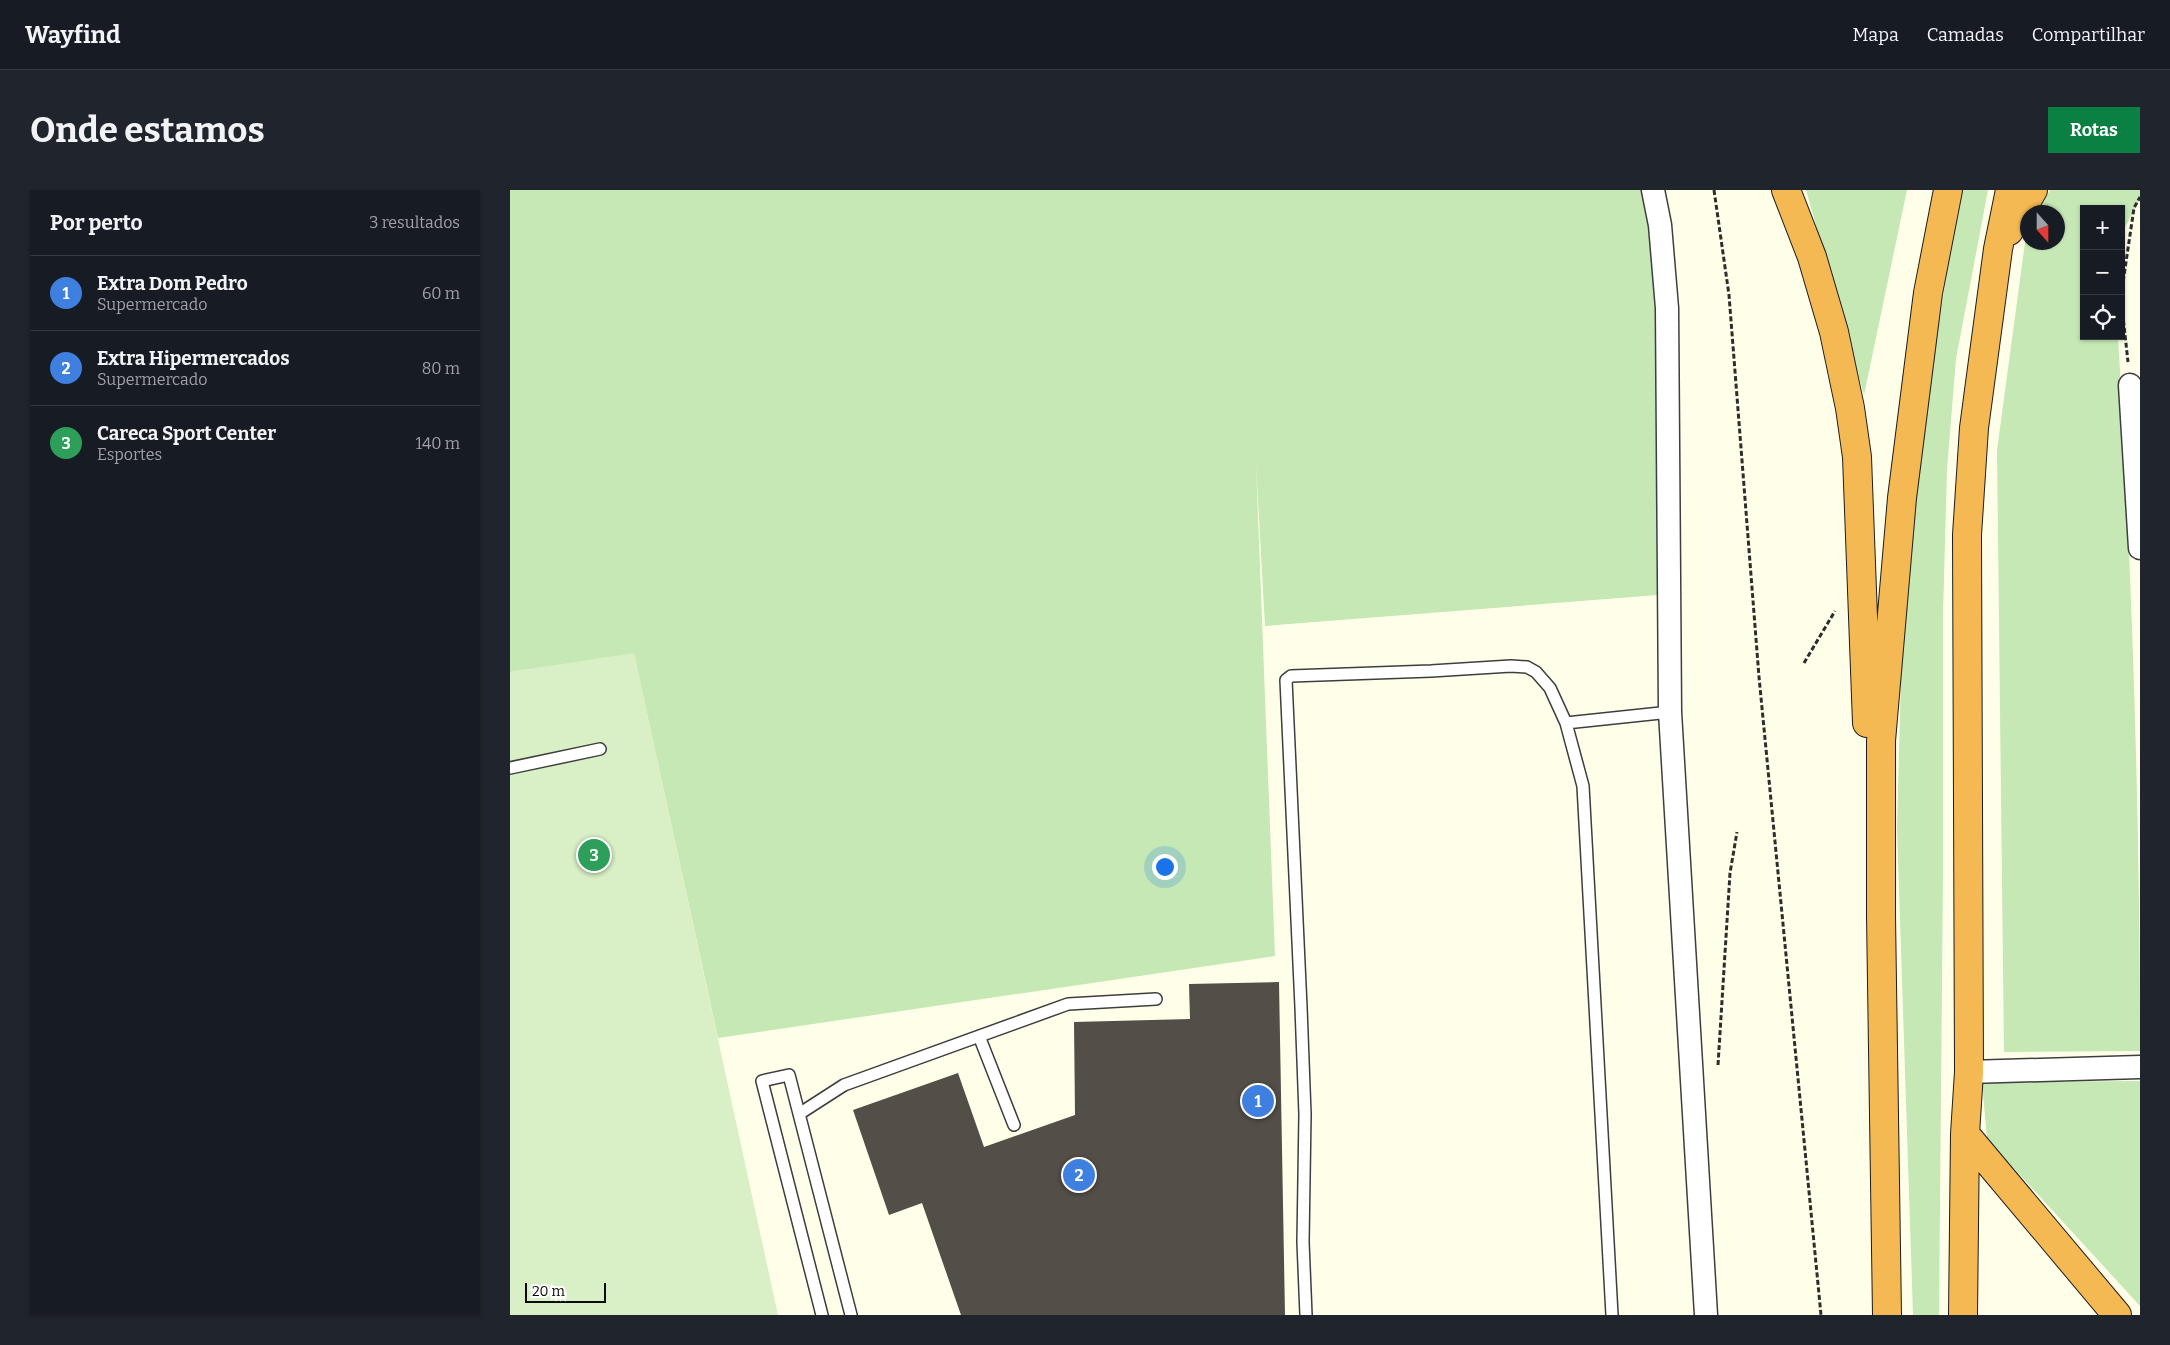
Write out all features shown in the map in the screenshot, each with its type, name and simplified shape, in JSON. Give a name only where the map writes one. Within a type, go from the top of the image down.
[{"type":"highway","points":[[1786,190],[1812,257],[1834,332],[1850,408],[1857,458],[1872,833],[1881,916]]},
{"type":"highway","points":[[1887,1315],[1881,916],[1881,741],[1902,498],[1928,293],[1948,190]]},
{"type":"highway","points":[[1963,1315],[1964,1134],[1969,1072],[1968,535],[1974,428],[1998,249],[2010,190]]},
{"type":"highway","points":[[1998,249],[2033,190]]},
{"type":"highway","points":[[1964,1134],[2117,1315]]},
{"type":"street","points":[[1653,190],[1660,225],[1667,308],[1670,712],[1706,1315]]},
{"type":"street","points":[[2130,385],[2140,548]]},
{"type":"street","points":[[1969,1072],[2140,1066]]},
{"type":"lane","points":[[1306,1315],[1303,1242],[1305,1114],[1286,680],[1291,676],[1511,666],[1527,667],[1536,672],[1550,688],[1566,724],[1583,786],[1612,1315]]},
{"type":"lane","points":[[1566,724],[1670,712]]},
{"type":"lane","points":[[510,768],[600,749]]},
{"type":"lane","points":[[799,1114],[844,1085],[1068,1004],[1156,1000]]},
{"type":"lane","points":[[979,1036],[1014,1125]]},
{"type":"lane","points":[[822,1315],[762,1081],[789,1075],[851,1315]]},
{"type":"path","points":[[1714,190],[1729,295],[1760,686],[1821,1315]]},
{"type":"path","points":[[2121,295],[2134,208],[2140,197]]},
{"type":"path","points":[[2125,336],[2130,385]]},
{"type":"path","points":[[1804,663],[1837,608]]},
{"type":"path","points":[[1718,1072],[1730,873],[1738,832]]},
{"type":"green space","points":[[510,190],[1651,190],[1670,594],[1265,626],[1256,464],[1275,956],[718,1038],[634,654],[510,672]]},
{"type":"green space","points":[[1806,190],[1907,190],[1864,395]]},
{"type":"green space","points":[[1961,190],[1988,190],[1956,359],[1947,469],[1943,615],[1939,1315],[1913,1315],[1897,828],[1903,605],[1928,398],[1952,237]]},
{"type":"green space","points":[[2050,190],[2140,190],[2140,199],[2125,227],[2125,205],[2080,205],[2080,340],[2118,340],[2134,693],[2139,872],[2140,1051],[2004,1052],[1997,450],[2024,250],[2065,250],[2065,205],[2042,205]]},
{"type":"green space","points":[[634,653],[778,1315],[510,1315],[510,672]]},
{"type":"green space","points":[[2140,1081],[2140,1306],[1987,1139],[1982,1082]]},
{"type":"building","points":[[1279,982],[1285,1315],[961,1315],[922,1203],[889,1215],[853,1110],[958,1073],[984,1147],[1075,1115],[1074,1022],[1190,1019],[1189,984]]},
{"type":"place","name":"Careca Sport Center","points":[[594,855]]},
{"type":"place","name":"Extra Dom Pedro","points":[[1258,1101]]},
{"type":"place","name":"Extra Hipermercados","points":[[1079,1175]]}]
